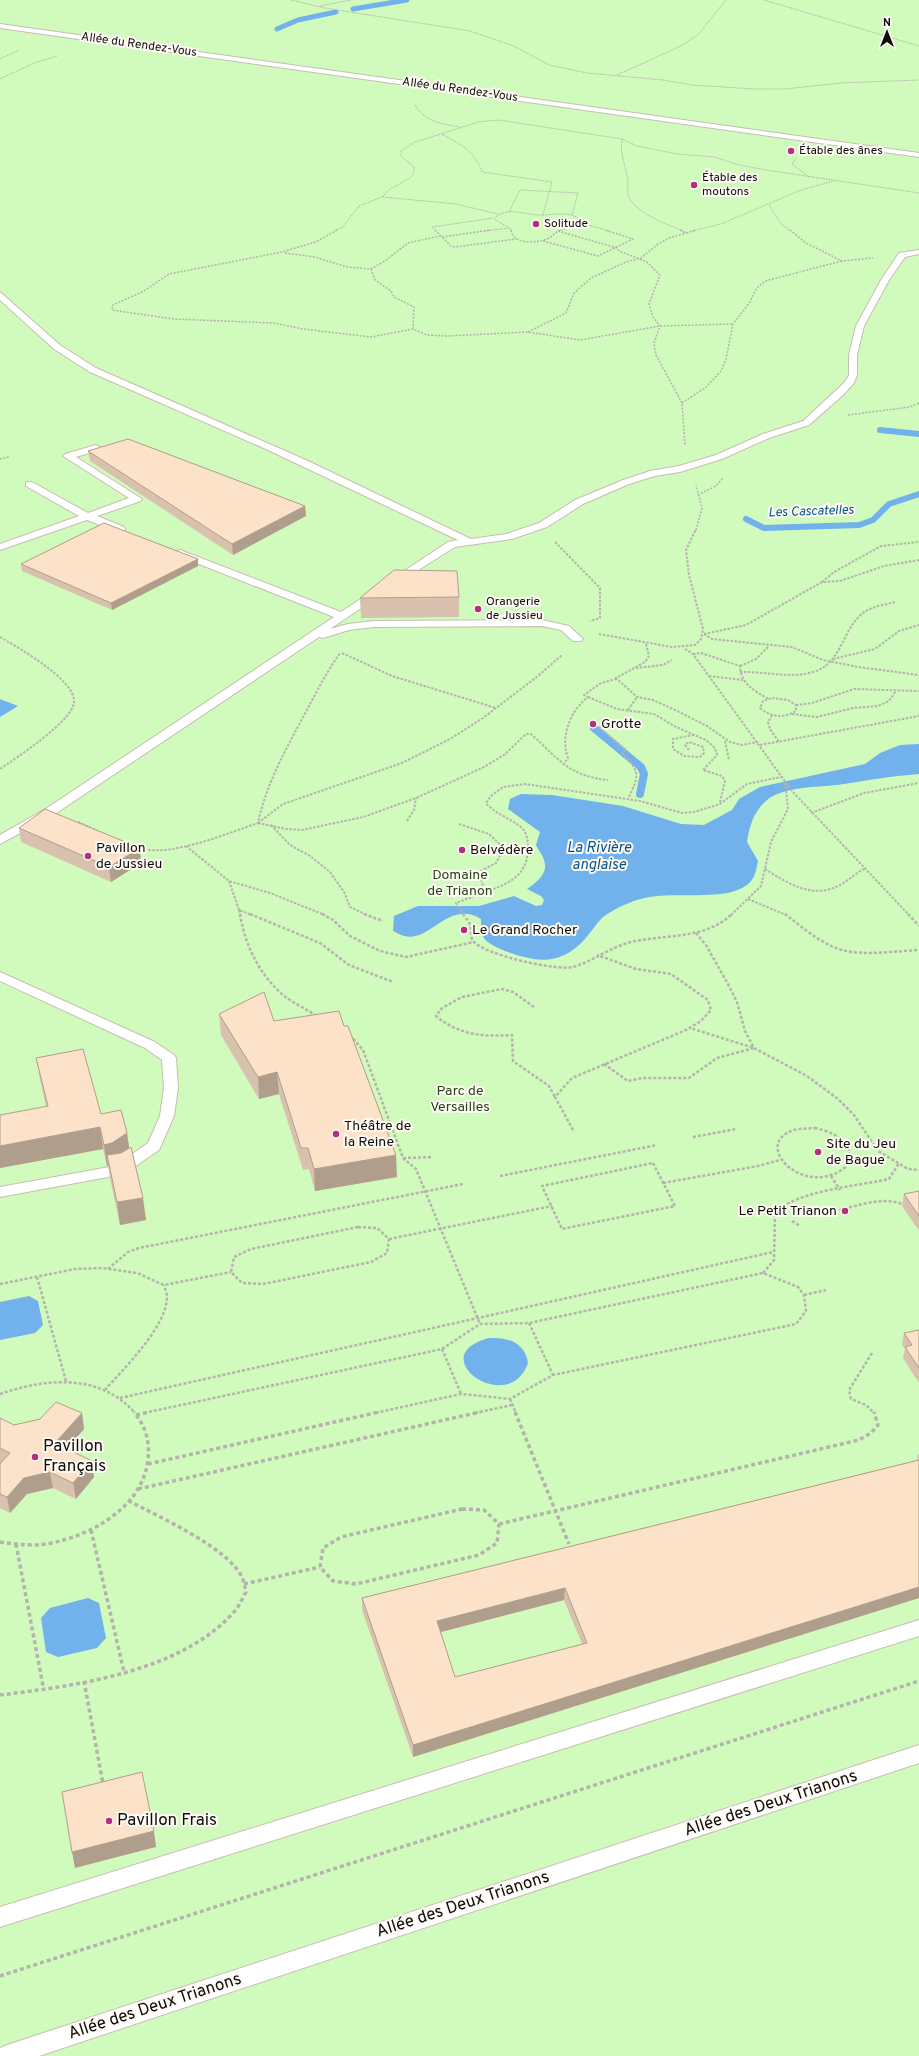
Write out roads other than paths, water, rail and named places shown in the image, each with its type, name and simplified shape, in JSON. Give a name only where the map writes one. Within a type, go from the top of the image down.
[{"type":"lane","name":"Allée du Rendez-Vous","points":[[0,26],[919,155]]},
{"type":"lane","points":[[0,840],[51,811],[452,544],[508,537],[536,527],[579,502],[626,482],[653,472],[680,469],[719,457],[766,436],[806,423],[840,393],[848,383],[853,375],[853,355],[860,326],[885,280],[902,255],[919,252]]},
{"type":"lane","points":[[0,295],[53,344],[78,362],[112,380],[163,400],[396,504],[470,542]]},
{"type":"lane","points":[[0,547],[137,499],[68,456],[96,448]]},
{"type":"lane","points":[[29,484],[87,516],[130,534]]},
{"type":"lane","points":[[167,548],[342,616]]},
{"type":"lane","points":[[305,641],[348,627],[374,624],[542,623],[565,628],[577,639]]},
{"type":"lane","points":[[0,976],[150,1045],[169,1058],[171,1088],[167,1116],[154,1146],[119,1170],[0,1192]]},
{"type":"lane","points":[[0,1917],[919,1628]]},
{"type":"lane","name":"Allée des Deux Trianons","points":[[7,2056],[919,1754]]},
{"type":"water","points":[[0,699],[18,706],[0,717]]},
{"type":"water","name":"La Rivière anglaise","points":[[919,744],[919,774],[837,785],[799,788],[772,796],[755,814],[749,831],[747,842],[758,861],[756,871],[750,883],[747,885],[737,890],[724,893],[710,895],[650,897],[623,905],[602,918],[585,939],[567,954],[540,960],[519,956],[508,952],[489,943],[483,937],[481,931],[481,919],[470,914],[459,914],[449,917],[422,933],[413,936],[404,936],[393,931],[394,916],[418,906],[479,906],[514,896],[536,906],[542,905],[544,900],[541,896],[527,889],[541,877],[545,869],[543,858],[536,845],[540,832],[508,809],[510,799],[521,794],[552,795],[623,806],[681,824],[704,825],[732,810],[739,799],[760,787],[865,764],[880,753],[900,745]]},
{"type":"water","points":[[29,1296],[38,1301],[43,1325],[35,1333],[0,1340],[0,1302]]},
{"type":"water","points":[[489,1338],[514,1342],[523,1350],[528,1363],[518,1378],[504,1385],[489,1384],[476,1378],[466,1368],[464,1357],[470,1346]]},
{"type":"water","points":[[88,1598],[99,1603],[106,1638],[97,1648],[58,1657],[46,1652],[41,1618],[50,1608]]},
{"type":"waterway","points":[[353,9],[407,0]]},
{"type":"waterway","points":[[277,29],[298,20],[336,12]]},
{"type":"waterway","name":"Les Cascatelles","points":[[880,430],[919,434]]},
{"type":"waterway","name":"Les Cascatelles","points":[[746,519],[764,528],[859,525],[873,520],[889,504],[919,494]]},
{"type":"waterway","points":[[594,728],[641,767],[644,774],[640,794]]},
{"type":"place","name":"Étable des ânes","points":[[791,151]]},
{"type":"place","name":"Étable des moutons","points":[[694,185]]},
{"type":"place","name":"Solitude","points":[[536,224]]},
{"type":"place","name":"Orangerie de Jussieu","points":[[478,609]]},
{"type":"place","name":"Grotte","points":[[593,724]]},
{"type":"place","name":"Belvédère","points":[[462,850]]},
{"type":"place","name":"Pavillon de Jussieu","points":[[88,856]]},
{"type":"place","name":"Le Grand Rocher","points":[[464,930]]},
{"type":"place","name":"Théâtre de la Reine","points":[[336,1134]]},
{"type":"place","name":"Site du Jeu de Bague","points":[[818,1152]]},
{"type":"place","name":"Le Petit Trianon","points":[[845,1211]]},
{"type":"place","name":"Pavillon Français","points":[[35,1457]]},
{"type":"place","name":"Pavillon Frais","points":[[109,1821]]},
{"type":"park label","name":"Domaine de Trianon","points":[[460,884]]},
{"type":"park label","name":"Parc de Versailles","points":[[460,1100]]}]
